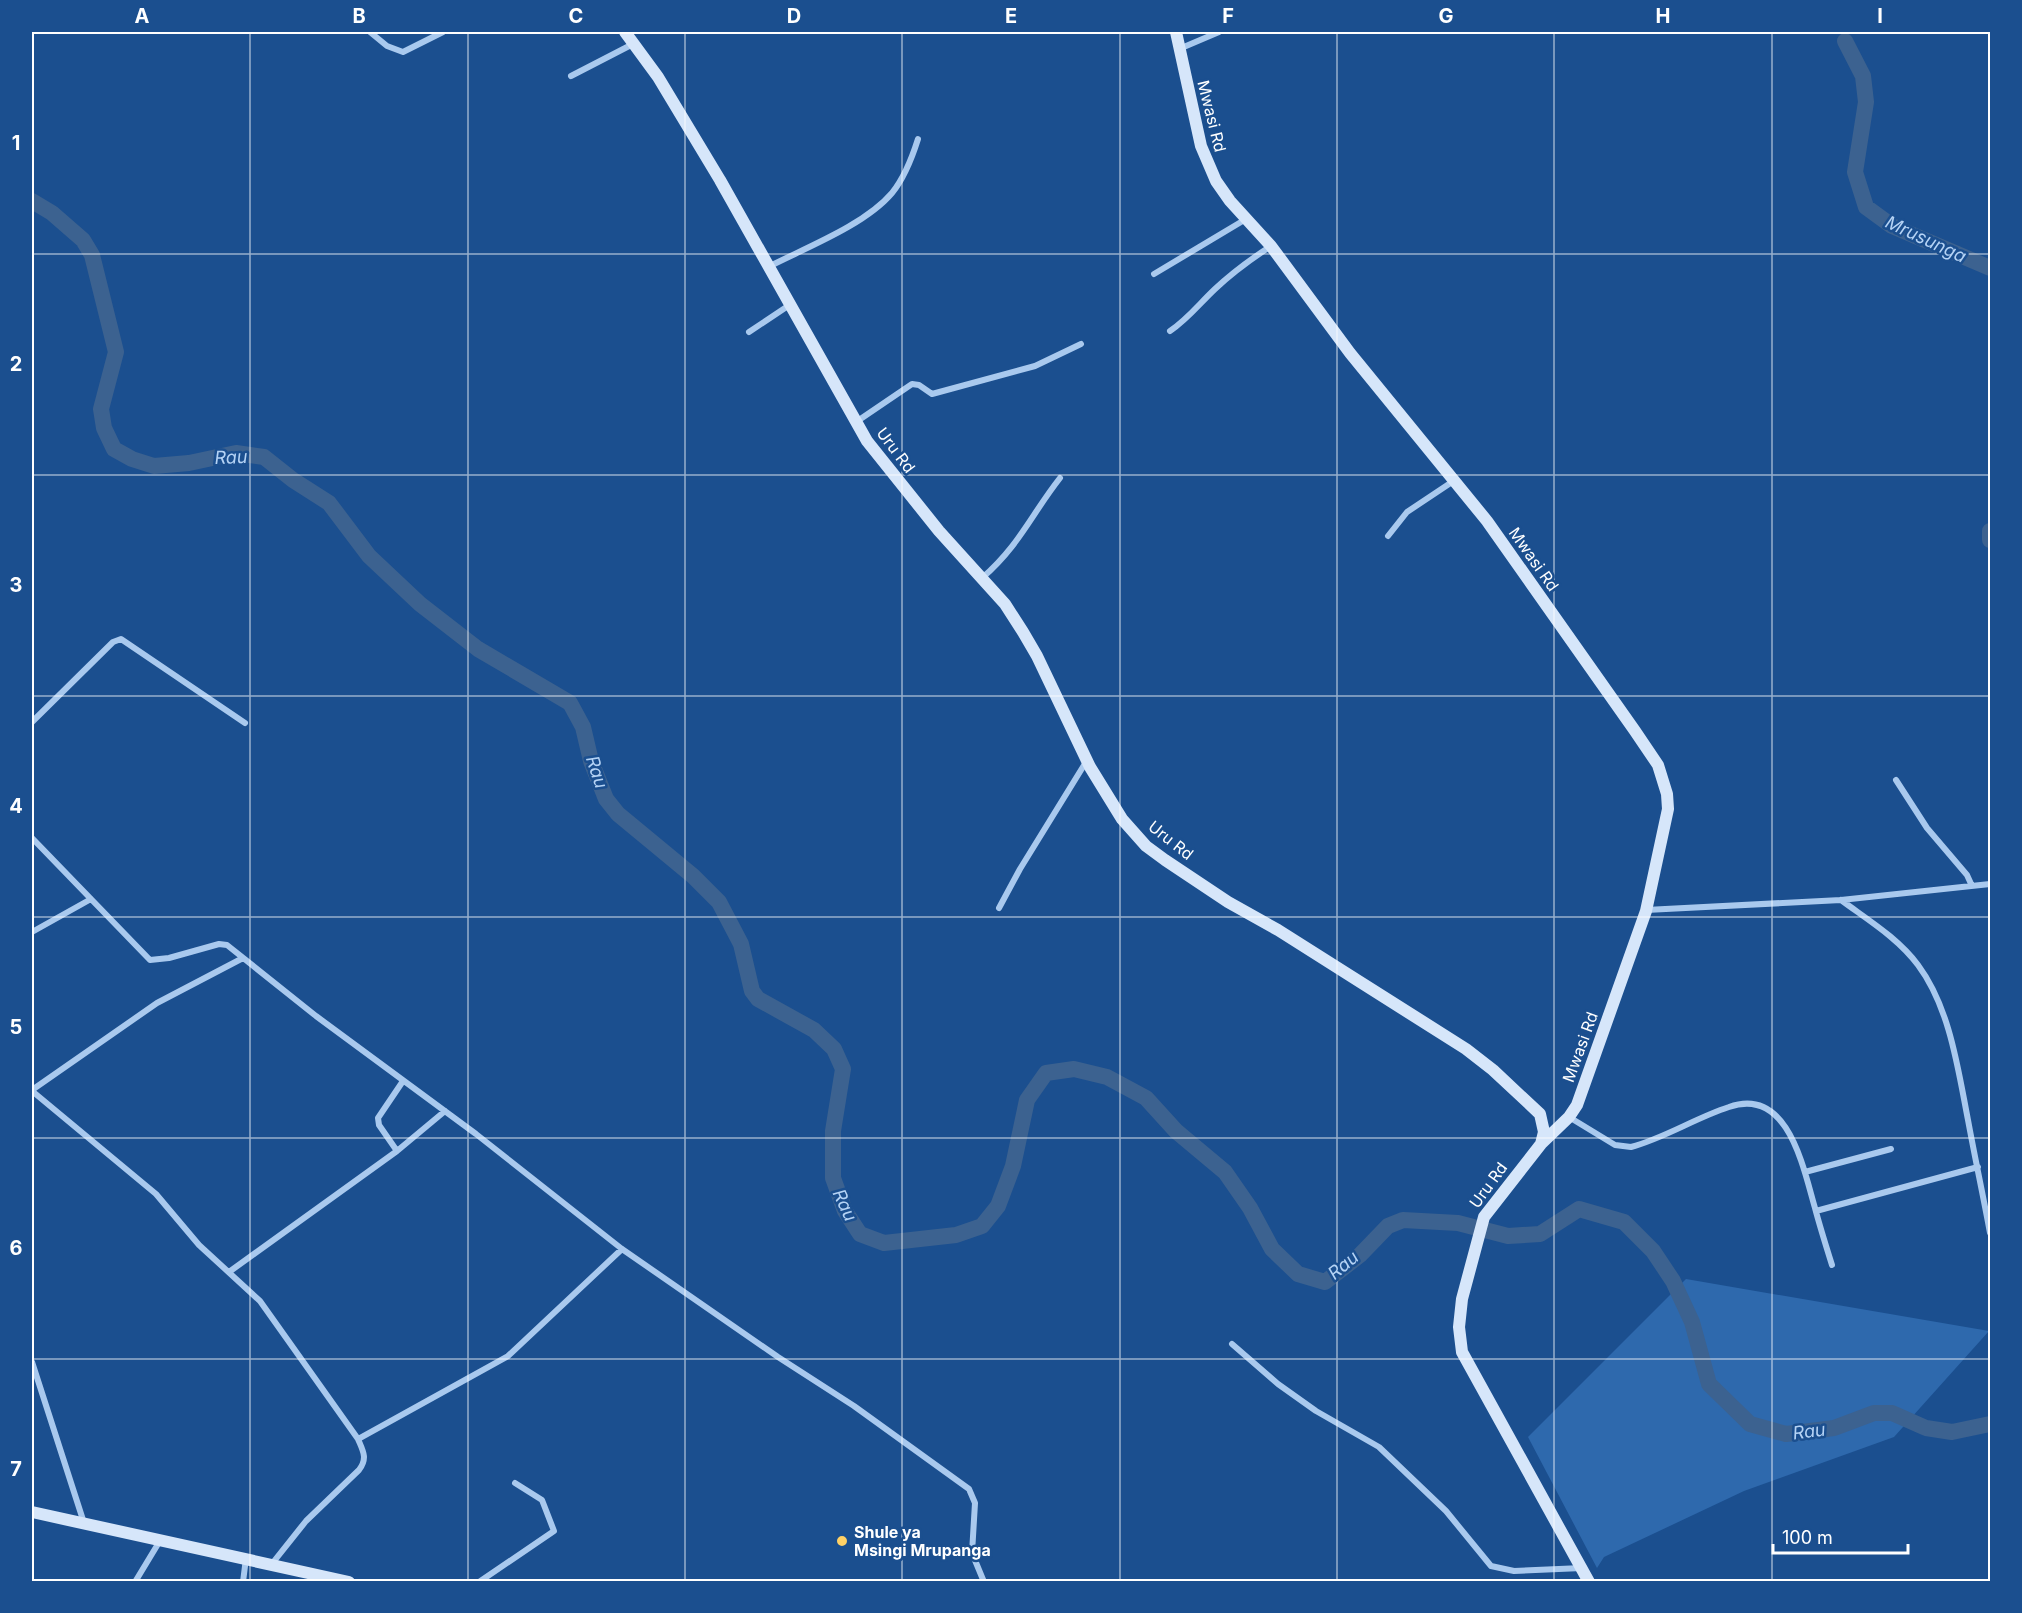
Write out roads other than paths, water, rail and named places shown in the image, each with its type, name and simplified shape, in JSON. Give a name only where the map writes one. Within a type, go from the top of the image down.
[{"type":"street","points":[[370,32],[387,46],[403,52],[443,32]]},
{"type":"street","name":"Uru Rd","points":[[625,32],[686,123],[856,422],[887,468],[1005,604],[1037,656],[1087,760],[1122,819],[1146,846],[1228,902],[1278,930],[1466,1049],[1540,1114],[1544,1132],[1541,1144],[1497,1197],[1480,1229],[1462,1299],[1459,1328],[1462,1352],[1589,1581]]},
{"type":"street","name":"Mwasi Rd","points":[[1176,32],[1206,161],[1221,188],[1271,246],[1350,353],[1455,480],[1658,765],[1667,794],[1668,809],[1646,910],[1597,1054],[1569,1117],[1541,1144]]},
{"type":"street","points":[[1179,49],[1219,32]]},
{"type":"street","points":[[571,76],[633,44]]},
{"type":"street","points":[[768,267],[861,217],[883,202],[900,182],[918,139]]},
{"type":"street","points":[[1154,274],[1246,219]]},
{"type":"street","points":[[1170,331],[1188,319],[1215,289],[1271,246]]},
{"type":"street","points":[[749,332],[788,306]]},
{"type":"street","points":[[856,422],[912,384],[919,385],[932,394],[1035,366],[1081,345]]},
{"type":"street","points":[[982,578],[1017,543],[1037,508],[1060,478]]},
{"type":"street","points":[[1388,536],[1407,512],[1455,480]]},
{"type":"street","points":[[32,722],[113,642],[121,639],[245,723]]},
{"type":"street","points":[[999,908],[1020,869],[1087,760]]},
{"type":"street","points":[[1896,780],[1927,828],[1959,864],[1972,886]]},
{"type":"street","points":[[32,838],[150,960],[169,958],[219,944],[227,945],[622,1249],[778,1357],[854,1406],[969,1489],[975,1503],[972,1553],[984,1581]]},
{"type":"street","points":[[1646,910],[1841,900],[1990,884]]},
{"type":"street","points":[[32,932],[92,899]]},
{"type":"street","points":[[1841,900],[1898,943],[1919,966],[1928,981],[1949,1033],[1990,1233]]},
{"type":"street","points":[[243,958],[139,1015],[32,1091],[156,1194],[199,1245],[260,1301],[358,1439],[365,1454],[365,1462],[306,1521],[271,1564]]},
{"type":"street","points":[[397,1151],[379,1125],[378,1118],[403,1081]]},
{"type":"street","points":[[1569,1117],[1616,1145],[1631,1146],[1730,1106],[1749,1102],[1765,1108],[1788,1130],[1805,1172],[1832,1265]]},
{"type":"street","points":[[229,1272],[397,1151],[445,1111]]},
{"type":"street","points":[[1805,1172],[1891,1149]]},
{"type":"street","points":[[1815,1211],[1978,1167]]},
{"type":"street","points":[[358,1439],[508,1356],[622,1249]]},
{"type":"street","points":[[1232,1344],[1278,1384],[1333,1422],[1379,1447],[1403,1467],[1446,1511],[1491,1566],[1514,1571],[1583,1568]]},
{"type":"street","points":[[32,1362],[84,1523]]},
{"type":"street","points":[[479,1581],[554,1531],[550,1514],[542,1500],[515,1483]]},
{"type":"street","points":[[32,1512],[271,1564],[292,1576],[349,1581]]},
{"type":"street","points":[[135,1581],[161,1539]]},
{"type":"street","points":[[243,1581],[246,1558]]},
{"type":"waterway","name":"Mrusunga","points":[[1845,32],[1845,41]]},
{"type":"waterway","name":"Mrusunga","points":[[1845,41],[1863,76],[1866,102],[1855,172],[1866,207],[1892,226],[1990,268]]},
{"type":"waterway","name":"Rau","points":[[32,201],[52,213],[83,240],[92,255],[116,352],[101,409],[104,428],[114,449],[132,459],[154,466],[189,463],[236,453],[264,457],[293,480],[329,503],[369,556],[420,604],[478,649],[570,703],[583,727],[591,761],[606,799],[618,814],[693,876],[719,902],[741,944],[752,991],[758,999],[814,1030],[834,1049],[843,1069],[833,1131],[833,1178],[845,1211],[860,1234],[884,1243],[956,1235],[982,1226],[998,1206],[1013,1166],[1027,1100],[1046,1073],[1074,1069],[1107,1077],[1146,1098],[1176,1131],[1225,1172],[1250,1208],[1272,1249],[1298,1274],[1325,1282],[1360,1255],[1388,1226],[1403,1220],[1458,1223],[1508,1236],[1540,1234],[1579,1209],[1624,1222],[1653,1251],[1673,1281],[1692,1322],[1709,1384],[1750,1424],[1786,1434],[1834,1428],[1874,1413],[1892,1413],[1926,1428],[1952,1432],[1990,1424]]},
{"type":"waterway","name":"Mrusunga","points":[[1990,531],[1990,540]]},
{"type":"place","name":"Shule ya Msingi Mrupanga","points":[[842,1541]]}]
